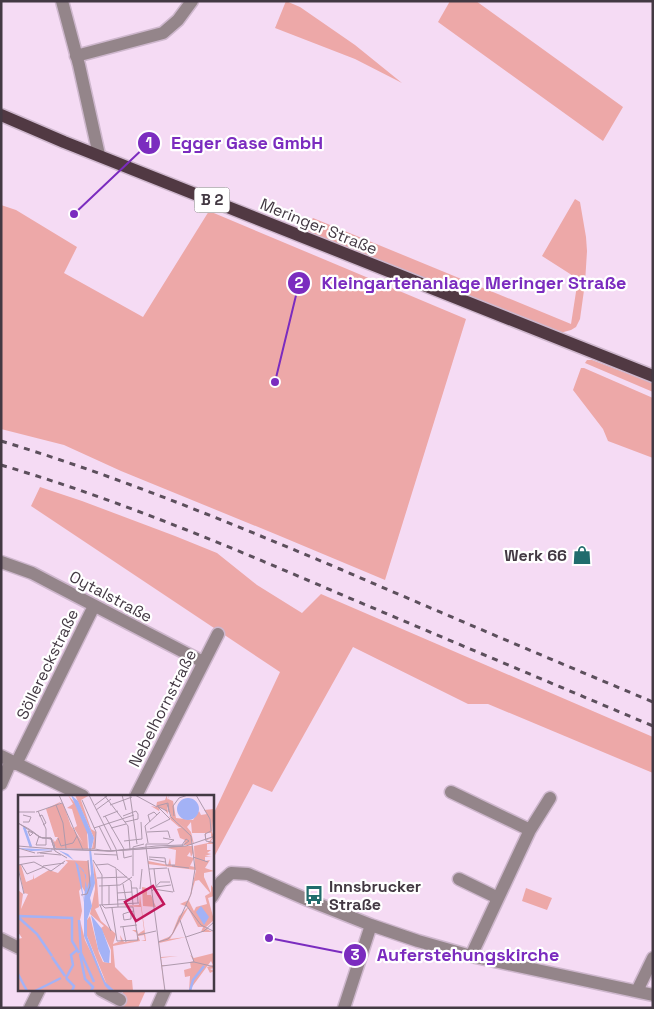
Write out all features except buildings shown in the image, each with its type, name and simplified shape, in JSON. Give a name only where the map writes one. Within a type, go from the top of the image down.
[{"type":"main road","name":"Meringer Straße","points":[[1,116],[653,376]]},
{"type":"street","points":[[62,1],[99,155]]},
{"type":"street","points":[[76,56],[163,33],[178,20],[192,1]]},
{"type":"street","name":"Oytalstraße","points":[[1,562],[32,573],[203,662]]},
{"type":"street","name":"Söllereckstraße","points":[[1,784],[10,760],[94,606]]},
{"type":"street","name":"Nebelhornstraße","points":[[136,795],[218,634]]},
{"type":"street","points":[[10,760],[81,795]]},
{"type":"street","points":[[451,792],[530,830]]},
{"type":"street","points":[[471,956],[530,830],[550,798]]},
{"type":"street","points":[[214,893],[220,882],[231,873],[248,874],[370,925],[418,941],[471,956],[653,994]]},
{"type":"street","points":[[459,879],[498,898]]},
{"type":"street","points":[[344,1008],[370,925]]},
{"type":"street","points":[[1,939],[18,948]]},
{"type":"street","points":[[638,991],[653,958]]},
{"type":"street","points":[[30,1008],[38,992]]},
{"type":"street","points":[[105,992],[120,1000]]},
{"type":"street","points":[[156,1008],[164,992]]},
{"type":"shaded area","points":[[286,1],[300,7],[355,45],[402,83],[355,59],[275,28]]},
{"type":"shaded area","points":[[450,1],[476,1],[623,107],[603,141],[438,22]]},
{"type":"shaded area","points":[[575,199],[580,202],[586,237],[585,283],[580,319],[576,327],[560,333],[304,230],[313,218],[571,324],[578,279],[542,256]]},
{"type":"shaded area","points":[[1,205],[16,210],[77,247],[64,273],[143,317],[209,211],[466,319],[385,580],[121,471],[64,445],[1,429]]},
{"type":"shaded area","points":[[587,360],[592,360],[653,383],[653,392],[585,363]]},
{"type":"shaded area","points":[[581,368],[653,398],[653,458],[608,441],[603,429],[573,390]]},
{"type":"shaded area","points":[[40,487],[175,536],[217,553],[257,585],[302,613],[321,594],[653,737],[653,773],[488,704],[468,704],[353,647],[272,792],[253,784],[214,857],[214,813],[280,672],[31,506]]},
{"type":"shaded area","points":[[526,888],[552,898],[547,910],[522,901]]},
{"type":"shaded area","points":[[123,992],[145,992],[138,1008],[115,1008]]},
{"type":"railway","points":[[1,441],[130,484],[214,517],[653,702]]},
{"type":"railway","points":[[1,465],[89,493],[219,543],[653,726]]},
{"type":"place","name":"Egger Gase GmbH","points":[[74,214]]},
{"type":"place","name":"Kleingartenanlage Meringer Straße","points":[[275,382]]},
{"type":"place","name":"Werk 66","points":[[582,555]]},
{"type":"place","name":"Innsbrucker Straße","points":[[314,895]]},
{"type":"place","name":"Auferstehungskirche","points":[[269,938]]}]
